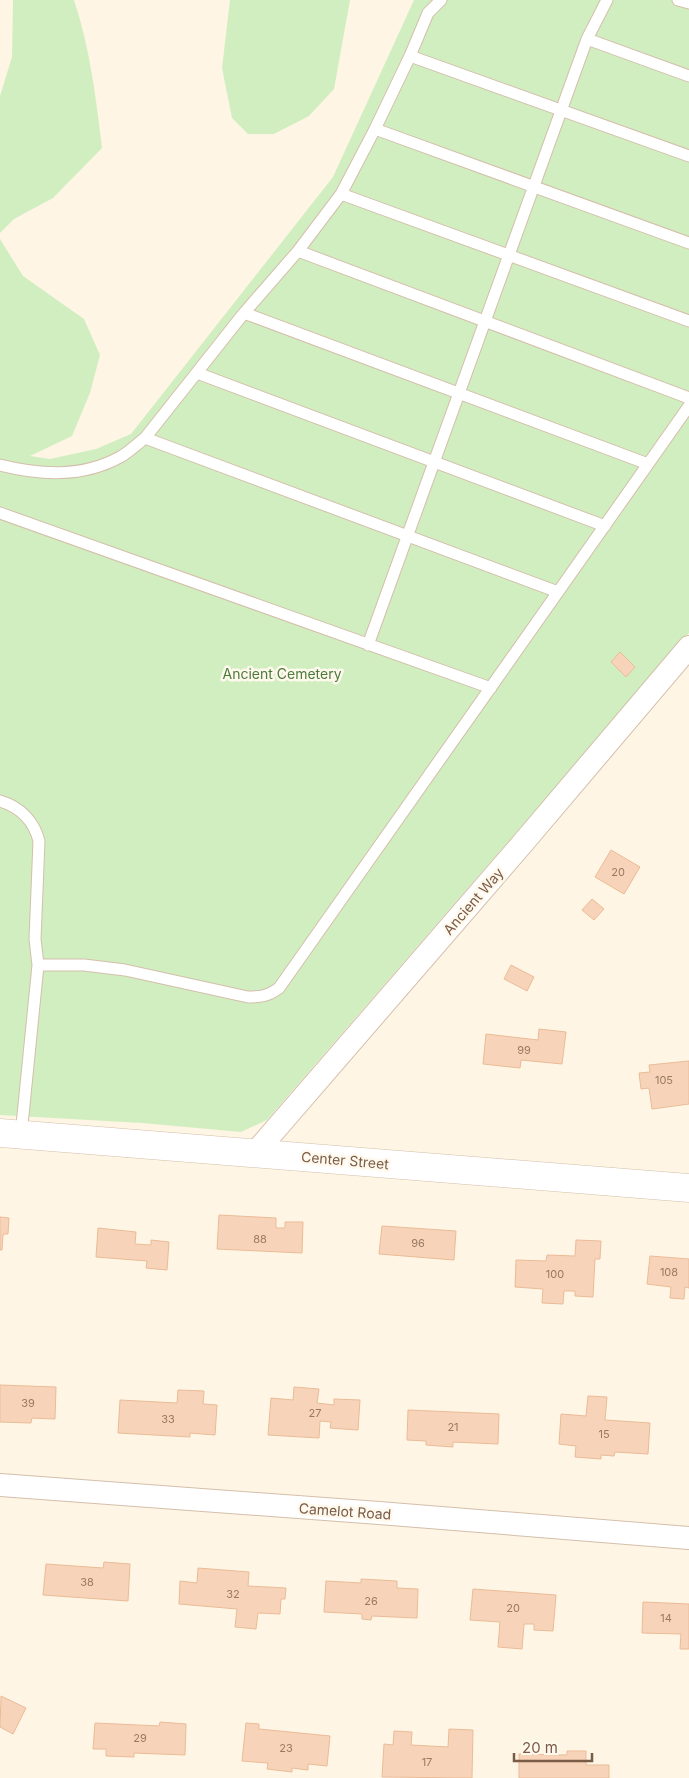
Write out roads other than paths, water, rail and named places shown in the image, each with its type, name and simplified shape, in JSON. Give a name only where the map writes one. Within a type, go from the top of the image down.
[{"type":"street","name":"Ancient Way","points":[[255,1153],[689,647]]},
{"type":"street","name":"Center Street","points":[[11,1134],[689,1188]]},
{"type":"street","name":"Camelot Road","points":[[0,1486],[378,1513],[689,1538]]},
{"type":"lane","points":[[0,465],[47,473],[83,471],[103,465],[121,456],[145,438],[244,313],[298,251],[341,194],[375,129],[428,13],[440,0]]},
{"type":"lane","points":[[368,645],[587,39],[607,0]]},
{"type":"lane","points":[[678,0],[689,3]]},
{"type":"lane","points":[[587,39],[689,76]]},
{"type":"lane","points":[[410,56],[689,156]]},
{"type":"lane","points":[[375,129],[689,244]]},
{"type":"lane","points":[[341,194],[689,321]]},
{"type":"lane","points":[[298,251],[689,398]]},
{"type":"lane","points":[[244,313],[648,464]]},
{"type":"lane","points":[[197,373],[605,526]]},
{"type":"lane","points":[[38,964],[84,965],[125,970],[248,997],[261,997],[279,988],[689,406]]},
{"type":"lane","points":[[145,438],[558,592]]},
{"type":"lane","points":[[0,513],[491,688]]},
{"type":"lane","points":[[0,801],[14,806],[31,821],[39,841],[35,939],[38,964],[11,1134]]},
{"type":"park label","name":"Ancient Cemetery","points":[[282,673]]}]
